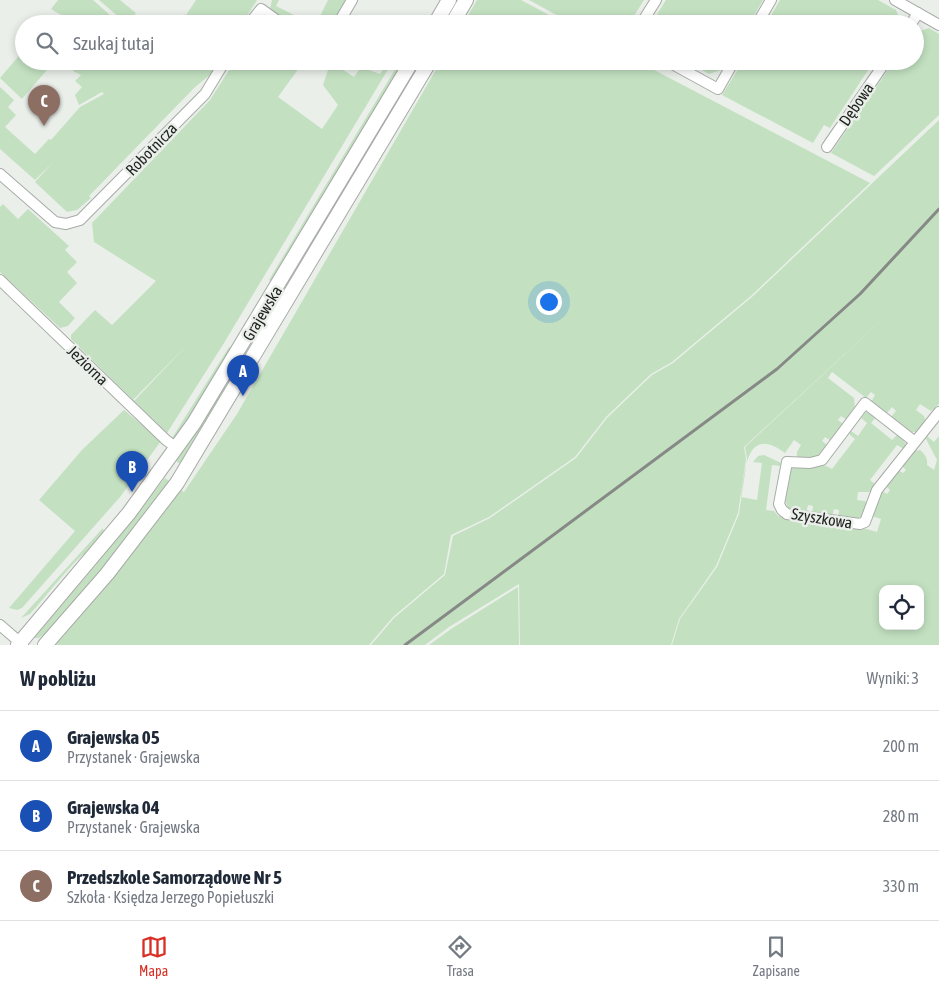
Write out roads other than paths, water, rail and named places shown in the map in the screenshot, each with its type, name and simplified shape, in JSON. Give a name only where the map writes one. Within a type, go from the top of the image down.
[{"type":"main road","points":[[440,15],[449,0]]},
{"type":"main road","points":[[457,15],[466,0]]},
{"type":"main road","name":"Grajewska","points":[[20,644],[93,559],[177,448],[216,389],[407,70]]},
{"type":"main road","name":"Grajewska","points":[[46,645],[113,567],[177,482],[425,70]]},
{"type":"street","points":[[343,15],[352,0]]},
{"type":"street","points":[[647,15],[656,0]]},
{"type":"street","points":[[762,15],[771,0]]},
{"type":"street","points":[[895,0],[918,14]]},
{"type":"street","points":[[256,15],[261,9],[269,15]]},
{"type":"street","points":[[924,17],[939,25]]},
{"type":"street","name":"Robotnicza","points":[[0,174],[47,218],[66,224],[80,220],[205,94],[220,70]]},
{"type":"street","points":[[683,70],[718,89],[729,70]]},
{"type":"street","name":"Dębowa","points":[[827,147],[880,70]]},
{"type":"street","name":"Jeziorna","points":[[0,280],[166,440],[177,448]]},
{"type":"street","name":"Szyszkowa","points":[[915,442],[865,403],[822,460],[810,464],[787,462],[779,504],[787,514],[860,524],[865,522],[877,490],[939,412]]},
{"type":"street","points":[[0,625],[20,644]]},
{"type":"railway","points":[[405,645],[777,369],[860,294],[939,209]]},
{"type":"place","name":"Przedszkole Samorządowe Nr 5","points":[[44,126]]},
{"type":"place","name":"Grajewska 05","points":[[243,396]]},
{"type":"place","name":"Grajewska 04","points":[[132,492]]}]
